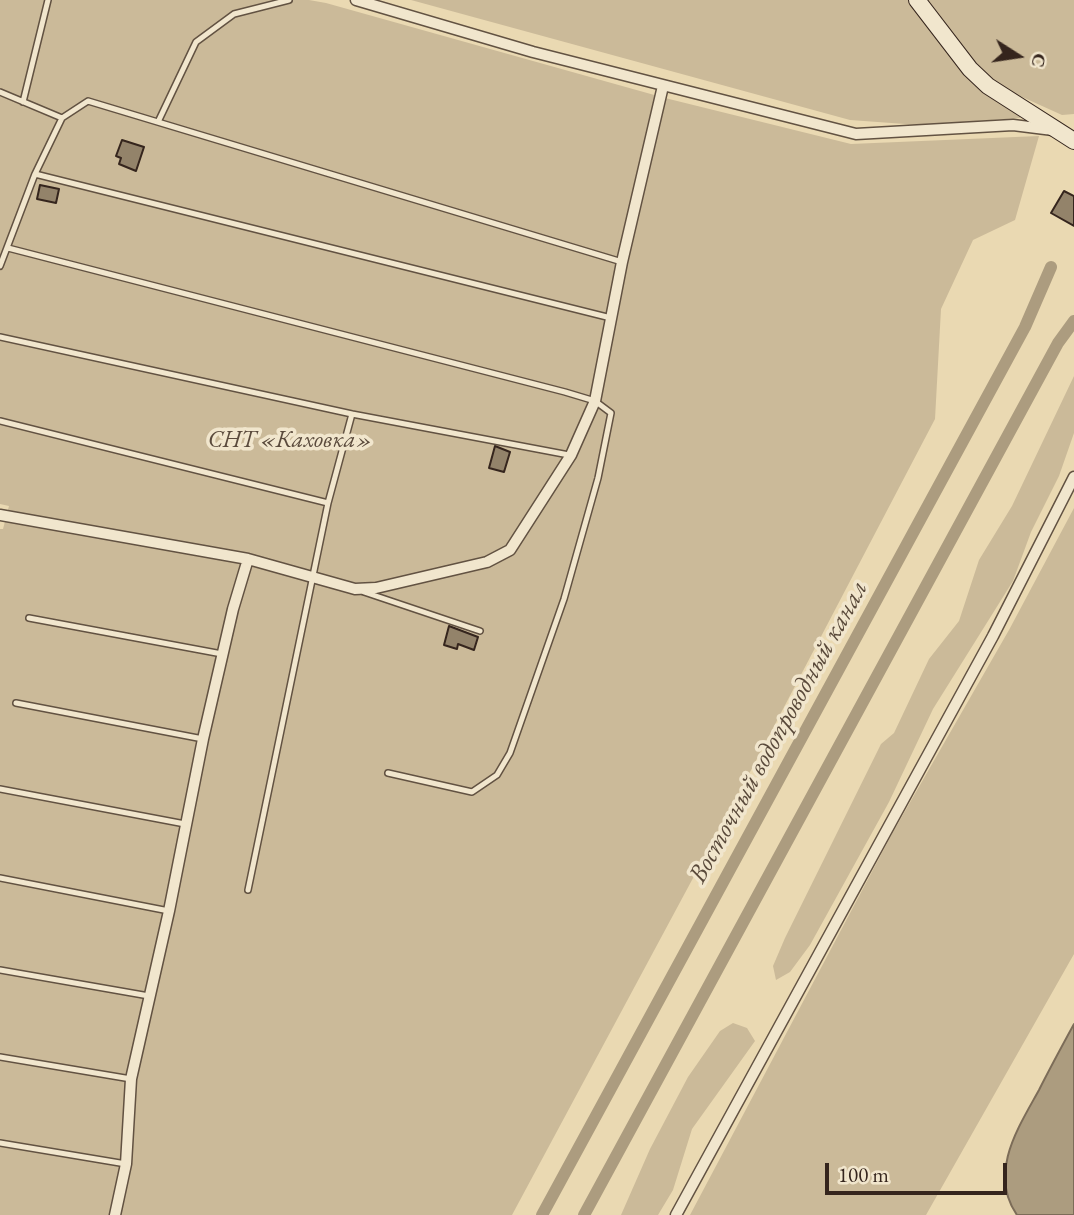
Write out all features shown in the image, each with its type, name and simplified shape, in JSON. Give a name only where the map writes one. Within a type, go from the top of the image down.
[{"type":"street","points":[[356,0],[533,52],[856,134],[1013,125],[1056,131]]},
{"type":"street","points":[[917,0],[970,69],[988,86],[1074,141]]},
{"type":"street","points":[[0,515],[248,559],[355,589],[376,588],[487,562],[510,551],[571,455],[595,401],[622,262],[663,86]]},
{"type":"street","points":[[676,1215],[993,636],[1074,477]]},
{"type":"street","points":[[115,1215],[126,1164],[131,1079],[169,911],[202,739],[248,559]]},
{"type":"lane","points":[[23,102],[48,0]]},
{"type":"lane","points":[[158,122],[195,42],[233,14],[289,0]]},
{"type":"lane","points":[[0,92],[62,118]]},
{"type":"lane","points":[[0,265],[35,174],[62,118],[88,101],[622,262]]},
{"type":"lane","points":[[35,174],[611,318]]},
{"type":"lane","points":[[8,248],[595,401],[611,413],[598,478],[564,598],[510,752],[497,775],[472,792],[388,773]]},
{"type":"lane","points":[[0,337],[352,414],[571,455]]},
{"type":"lane","points":[[248,890],[328,503],[352,414]]},
{"type":"lane","points":[[0,421],[328,503]]},
{"type":"lane","points":[[355,589],[480,631]]},
{"type":"lane","points":[[29,618],[222,654]]},
{"type":"lane","points":[[16,703],[202,739]]},
{"type":"lane","points":[[0,789],[185,824]]},
{"type":"lane","points":[[0,878],[169,911]]},
{"type":"lane","points":[[0,970],[149,996]]},
{"type":"lane","points":[[0,1057],[131,1079]]},
{"type":"lane","points":[[0,1143],[126,1164]]},
{"type":"green space","name":"СНТ «Каховка»","points":[[0,0],[309,0],[665,98],[851,144],[1039,136],[1015,220],[973,240],[941,309],[935,419],[750,772],[512,1215],[0,1215],[0,529],[3,529],[9,506],[0,504]]},
{"type":"green space","points":[[411,0],[1074,0],[1074,114],[1062,115],[1009,91],[1022,111],[1020,118],[919,125],[850,120]]},
{"type":"green space","points":[[1074,376],[1074,433],[1059,476],[1031,532],[1013,581],[933,709],[889,802],[810,945],[790,972],[776,980],[773,966],[785,938],[881,744],[894,733],[929,659],[959,621],[979,560],[1012,506]]},
{"type":"green space","points":[[1074,508],[1074,954],[926,1215],[690,1215],[893,832],[1009,630]]},
{"type":"green space","points":[[733,1023],[747,1028],[755,1041],[692,1129],[673,1190],[658,1215],[621,1215],[650,1149],[688,1077],[720,1031]]},
{"type":"shaded area","points":[[1074,1024],[1074,1215],[1017,1215],[1005,1183],[1009,1151]]},
{"type":"building","points":[[122,140],[144,147],[136,171],[119,164],[121,158],[116,156]]},
{"type":"building","points":[[40,185],[59,189],[56,203],[37,199]]},
{"type":"building","points":[[1064,191],[1074,196],[1074,226],[1051,213]]},
{"type":"building","points":[[495,446],[510,452],[504,472],[489,468]]},
{"type":"building","points":[[449,626],[478,637],[474,650],[458,644],[457,649],[444,645]]},
{"type":"waterway","name":"Восточный водопроводный канал","points":[[542,1215],[1025,327],[1051,267]]},
{"type":"waterway","name":"Восточный водопроводный канал","points":[[584,1215],[1058,343],[1074,321]]}]
